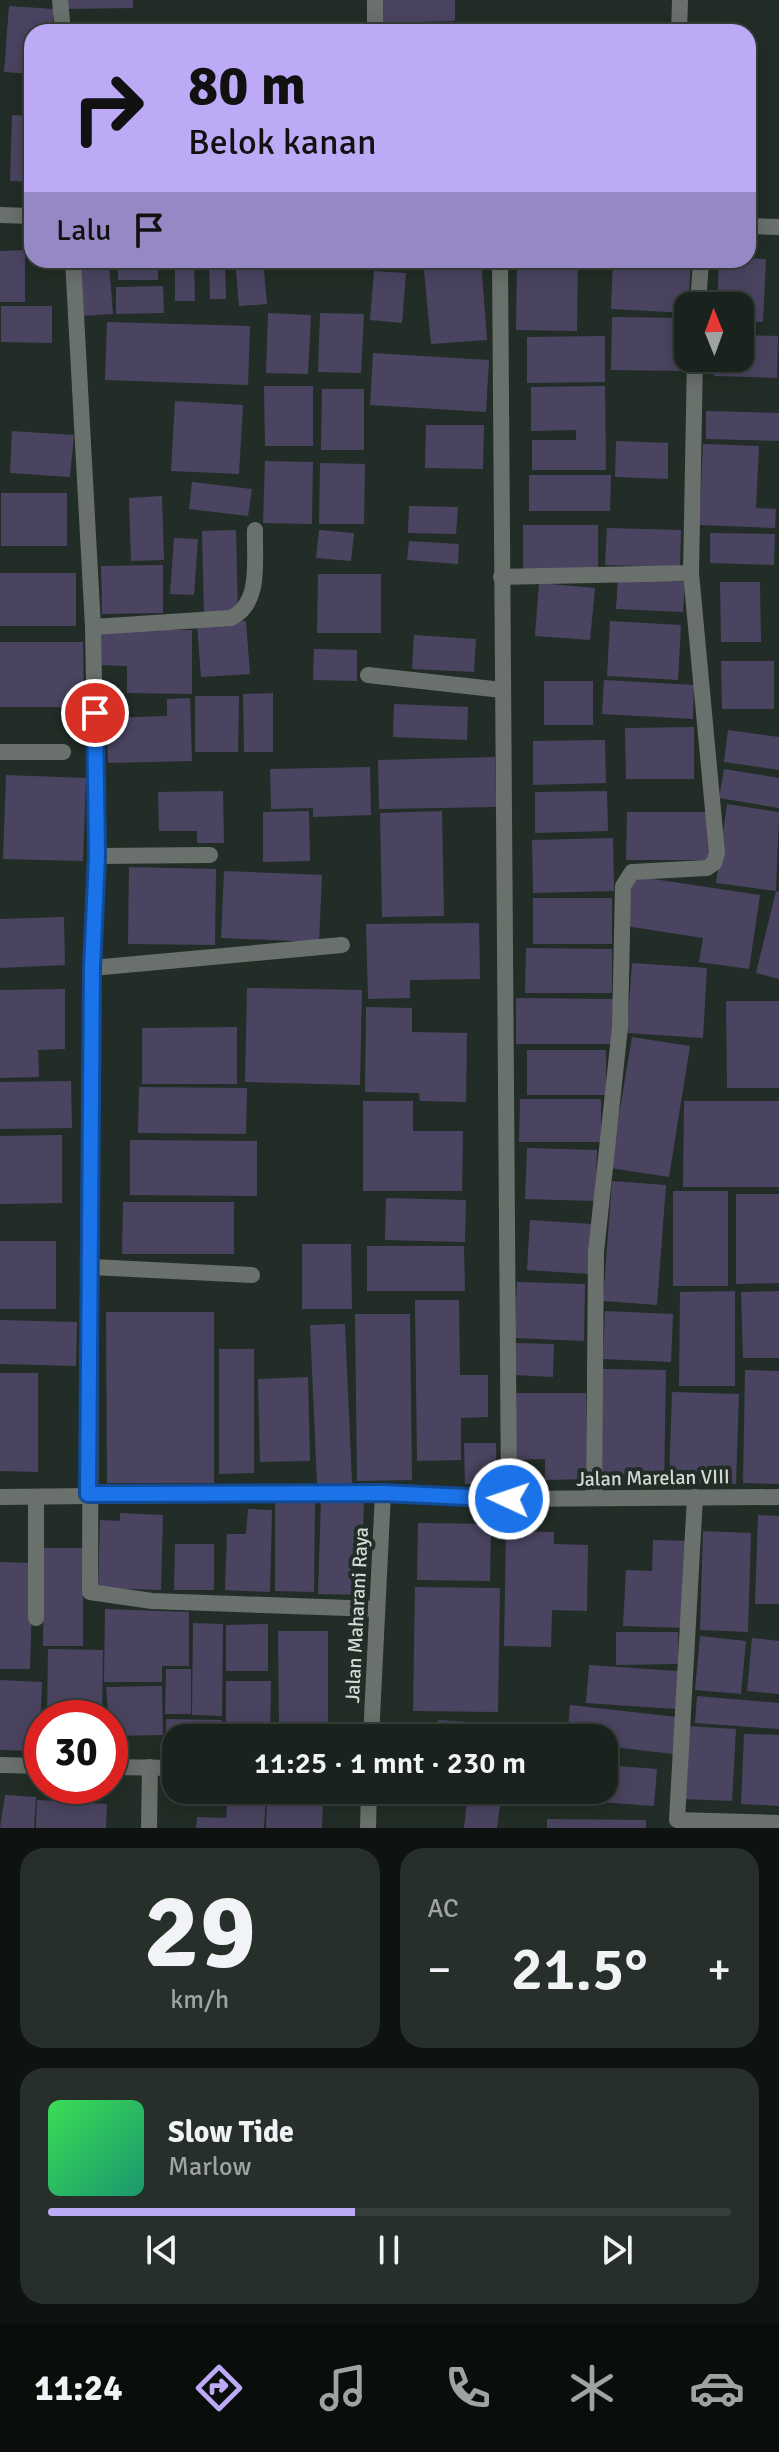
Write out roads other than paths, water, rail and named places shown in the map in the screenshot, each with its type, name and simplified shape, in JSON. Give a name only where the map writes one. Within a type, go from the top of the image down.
[{"type":"street","points":[[60,0],[62,24]]},
{"type":"street","points":[[375,0],[375,24]]},
{"type":"street","points":[[679,24],[680,0]]},
{"type":"street","points":[[0,215],[24,216]]},
{"type":"street","points":[[756,226],[779,227]]},
{"type":"street","points":[[73,268],[93,627],[97,856],[92,968],[90,1592],[152,1601],[377,1609]]},
{"type":"street","points":[[500,268],[509,1499]]},
{"type":"street","points":[[699,292],[700,268]]},
{"type":"street","points":[[594,1498],[596,1252],[620,1027],[623,886],[632,872],[707,868],[714,863],[717,853],[691,573],[695,372]]},
{"type":"street","points":[[93,627],[231,618],[241,614],[252,599],[255,530]]},
{"type":"street","points":[[501,577],[691,573]]},
{"type":"street","points":[[368,675],[502,690]]},
{"type":"street","points":[[0,752],[63,752]]},
{"type":"street","points":[[97,856],[210,855]]},
{"type":"street","points":[[92,968],[342,945]]},
{"type":"street","points":[[92,1267],[252,1275]]},
{"type":"street","name":"Jalan Marelan VIII","points":[[0,1497],[383,1493],[509,1499],[779,1497]]},
{"type":"street","name":"Jalan Maharani Raya","points":[[372,1724],[383,1493]]},
{"type":"street","points":[[36,1497],[36,1618]]},
{"type":"street","points":[[695,1497],[677,1820],[779,1823]]},
{"type":"street","points":[[0,1765],[24,1766]]},
{"type":"street","points":[[128,1767],[162,1767]]},
{"type":"street","points":[[149,1828],[150,1767]]},
{"type":"street","points":[[368,1828],[369,1804]]}]
